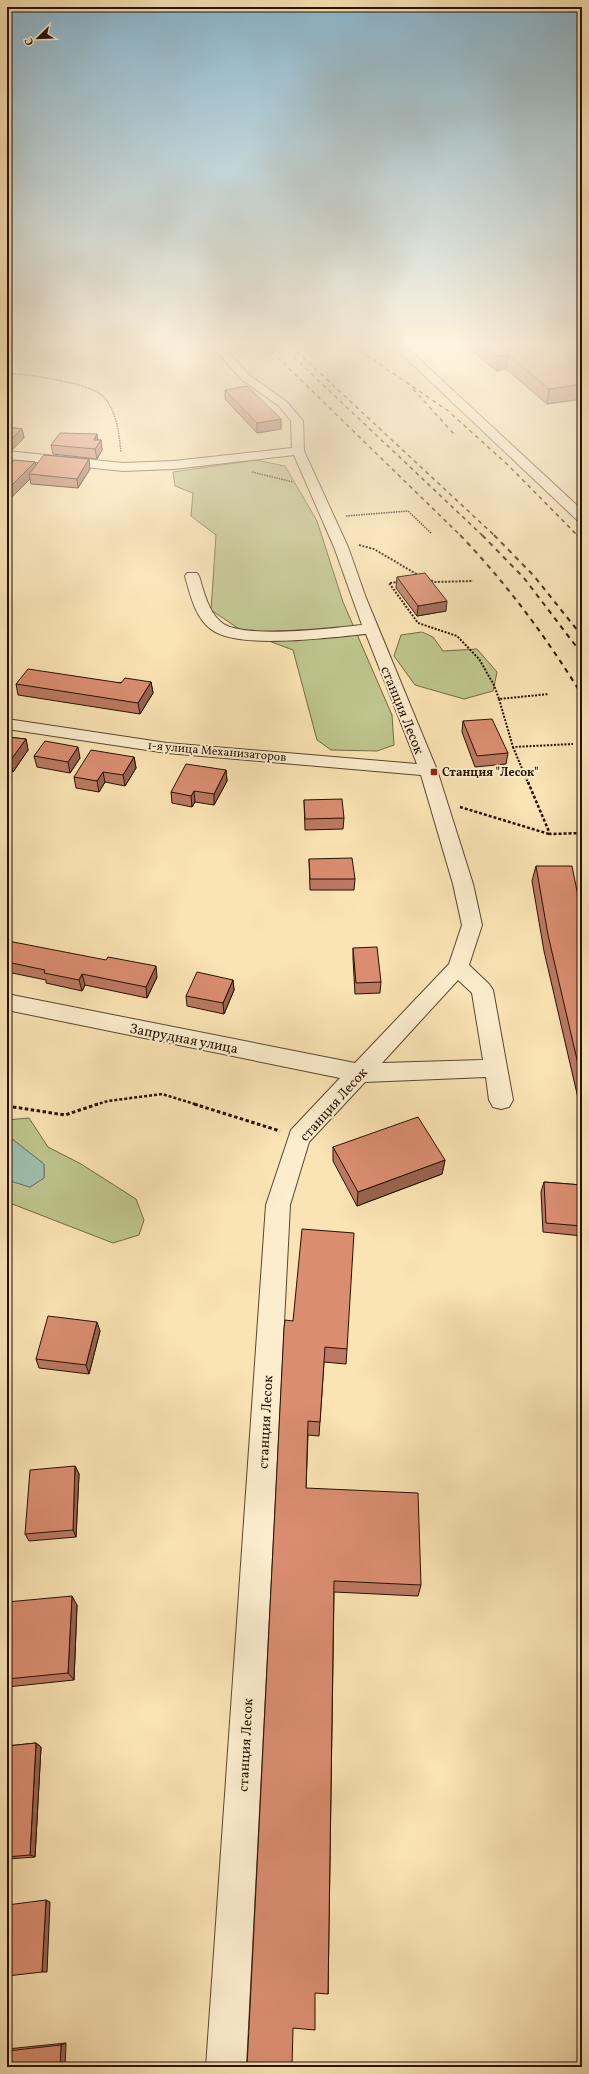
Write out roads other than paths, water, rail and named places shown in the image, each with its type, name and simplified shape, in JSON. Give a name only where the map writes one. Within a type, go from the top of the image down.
[{"type":"street","name":"станция Лесок","points":[[226,2067],[278,1205],[299,1137],[361,1073],[458,967],[472,925],[463,884],[428,770],[371,629],[338,540],[298,451],[298,443]]},
{"type":"street","points":[[502,443],[582,518]]},
{"type":"street","points":[[7,455],[123,468],[174,465],[298,451]]},
{"type":"street","points":[[192,576],[208,619],[218,629],[232,634],[272,636],[371,629]]},
{"type":"street","name":"1-я улица Механизаторов","points":[[7,724],[167,748],[428,770]]},
{"type":"street","points":[[458,967],[482,990],[501,1100]]},
{"type":"street","name":"Запрудная улица","points":[[7,1002],[361,1073],[496,1068]]},
{"type":"railway","points":[[365,443],[460,535]]},
{"type":"railway","points":[[384,443],[483,536]]},
{"type":"railway","points":[[395,443],[495,536]]},
{"type":"railway","points":[[483,443],[508,465],[578,536]]},
{"type":"railway","points":[[460,535],[478,554],[526,612],[582,695]]},
{"type":"railway","points":[[483,536],[524,578],[582,654]]},
{"type":"railway","points":[[495,536],[534,576],[582,636]]},
{"type":"railway","points":[[578,536],[582,540]]},
{"type":"place","name":"Станция \"Лесок\"","points":[[434,772]]}]
